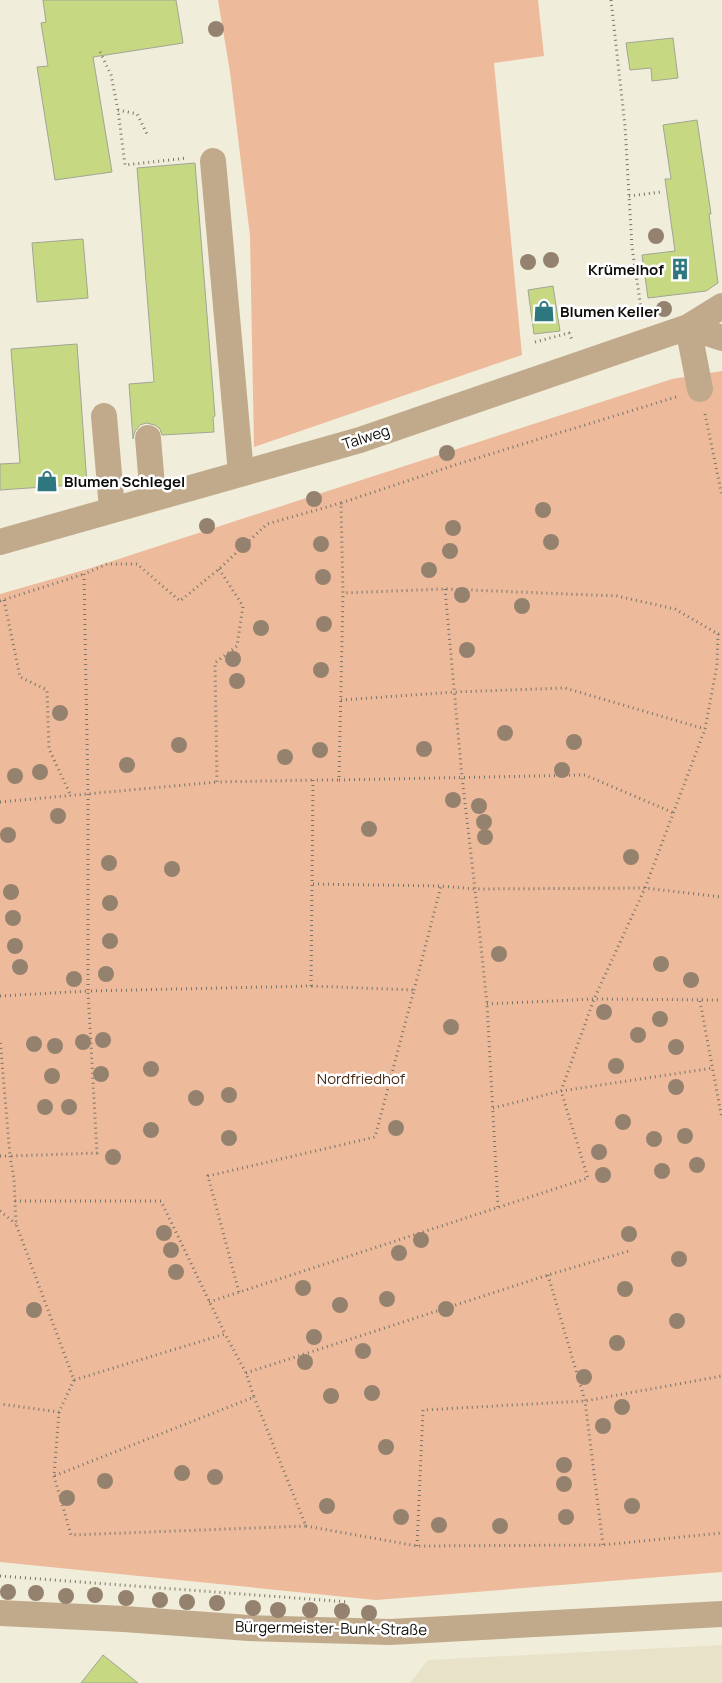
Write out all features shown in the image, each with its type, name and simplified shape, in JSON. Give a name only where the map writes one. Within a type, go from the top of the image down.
[{"type":"street","points":[[203,160],[240,473]]},
{"type":"street","name":"Talweg","points":[[0,542],[360,440],[645,342],[688,326],[722,306]]},
{"type":"street","points":[[688,326],[722,338]]},
{"type":"street","points":[[688,326],[700,389]]},
{"type":"street","points":[[104,416],[112,509]]},
{"type":"street","points":[[148,438],[153,498]]},
{"type":"street","name":"Bürgermeister-Bunk-Straße","points":[[0,1613],[249,1628],[390,1632],[722,1614]]},
{"type":"path","points":[[611,0],[625,126],[632,247],[645,342]]},
{"type":"path","points":[[100,52],[111,74],[118,110],[124,165],[203,160]]},
{"type":"path","points":[[118,110],[137,114],[147,134]]},
{"type":"path","points":[[629,196],[661,192]]},
{"type":"path","points":[[71,796],[49,749],[47,690],[20,677],[2,600],[84,574],[107,564],[137,564],[180,601],[219,569],[267,524],[700,389],[722,494]]},
{"type":"path","points":[[339,780],[343,593],[341,502]]},
{"type":"path","points":[[217,782],[215,663],[238,646],[243,606],[219,569]]},
{"type":"path","points":[[0,1156],[97,1153],[88,991],[88,794],[84,574]]},
{"type":"path","points":[[209,1302],[588,1178],[561,1092],[594,999],[645,888],[705,730],[717,665],[720,634],[674,609],[617,596],[445,589],[343,593]]},
{"type":"path","points":[[445,589],[462,777],[487,1004],[498,1208]]},
{"type":"path","points":[[341,700],[455,692],[565,688],[705,730]]},
{"type":"path","points":[[0,802],[217,782],[585,775],[674,813]]},
{"type":"path","points":[[311,986],[313,780]]},
{"type":"path","points":[[313,884],[441,886],[475,889],[645,888],[722,897]]},
{"type":"path","points":[[239,1292],[208,1176],[375,1137],[441,886]]},
{"type":"path","points":[[0,996],[88,991],[311,986],[414,990]]},
{"type":"path","points":[[487,1004],[594,999],[722,1000]]},
{"type":"path","points":[[700,1001],[722,1119]]},
{"type":"path","points":[[0,1039],[10,1156],[14,1179],[16,1224],[74,1380],[60,1412],[54,1476],[71,1535],[306,1526],[417,1546],[602,1545],[722,1533]]},
{"type":"path","points":[[493,1108],[561,1092],[713,1068]]},
{"type":"path","points":[[15,1202],[161,1202],[209,1302],[246,1373],[306,1526]]},
{"type":"path","points":[[0,1211],[16,1224]]},
{"type":"path","points":[[246,1373],[548,1275],[632,1250]]},
{"type":"path","points":[[548,1275],[585,1401],[602,1545]]},
{"type":"path","points":[[74,1380],[225,1334]]},
{"type":"path","points":[[417,1546],[423,1410],[585,1401],[722,1376]]},
{"type":"path","points":[[54,1476],[254,1397]]},
{"type":"path","points":[[0,1404],[60,1412]]},
{"type":"path","points":[[0,1576],[354,1602]]},
{"type":"shaded area","points":[[722,1645],[722,1683],[410,1683],[428,1660]]},
{"type":"green space","points":[[218,0],[538,0],[544,56],[494,63],[522,355],[254,447],[250,236],[230,72]]},
{"type":"green space","name":"Nordfriedhof","points":[[722,371],[722,1572],[376,1600],[0,1562],[0,594],[91,568],[672,379]]},
{"type":"building","points":[[43,0],[176,0],[183,43],[93,57],[112,172],[55,180],[37,67],[48,66],[41,23],[46,22]]},
{"type":"building","points":[[673,38],[678,78],[652,81],[651,68],[630,70],[626,43]]},
{"type":"building","points":[[697,120],[711,214],[709,214],[718,283],[706,291],[648,298],[642,255],[675,251],[665,179],[671,179],[663,125]]},
{"type":"building","points":[[195,163],[215,416],[213,417],[214,432],[162,435],[160,429],[155,425],[146,423],[140,425],[135,431],[133,439],[129,384],[154,382],[137,168]]},
{"type":"building","points":[[83,239],[88,298],[37,302],[32,243]]},
{"type":"building","name":"Blumen Keller","points":[[553,286],[560,331],[534,334],[528,290]]},
{"type":"building","points":[[77,344],[87,484],[0,490],[0,464],[20,463],[11,349]]},
{"type":"building","points":[[103,1655],[138,1683],[81,1683]]},
{"type":"place","name":"Krümelhof","points":[[680,269]]},
{"type":"place","name":"Blumen Keller","points":[[544,311]]},
{"type":"place","name":"Blumen Schlegel","points":[[47,481]]}]
